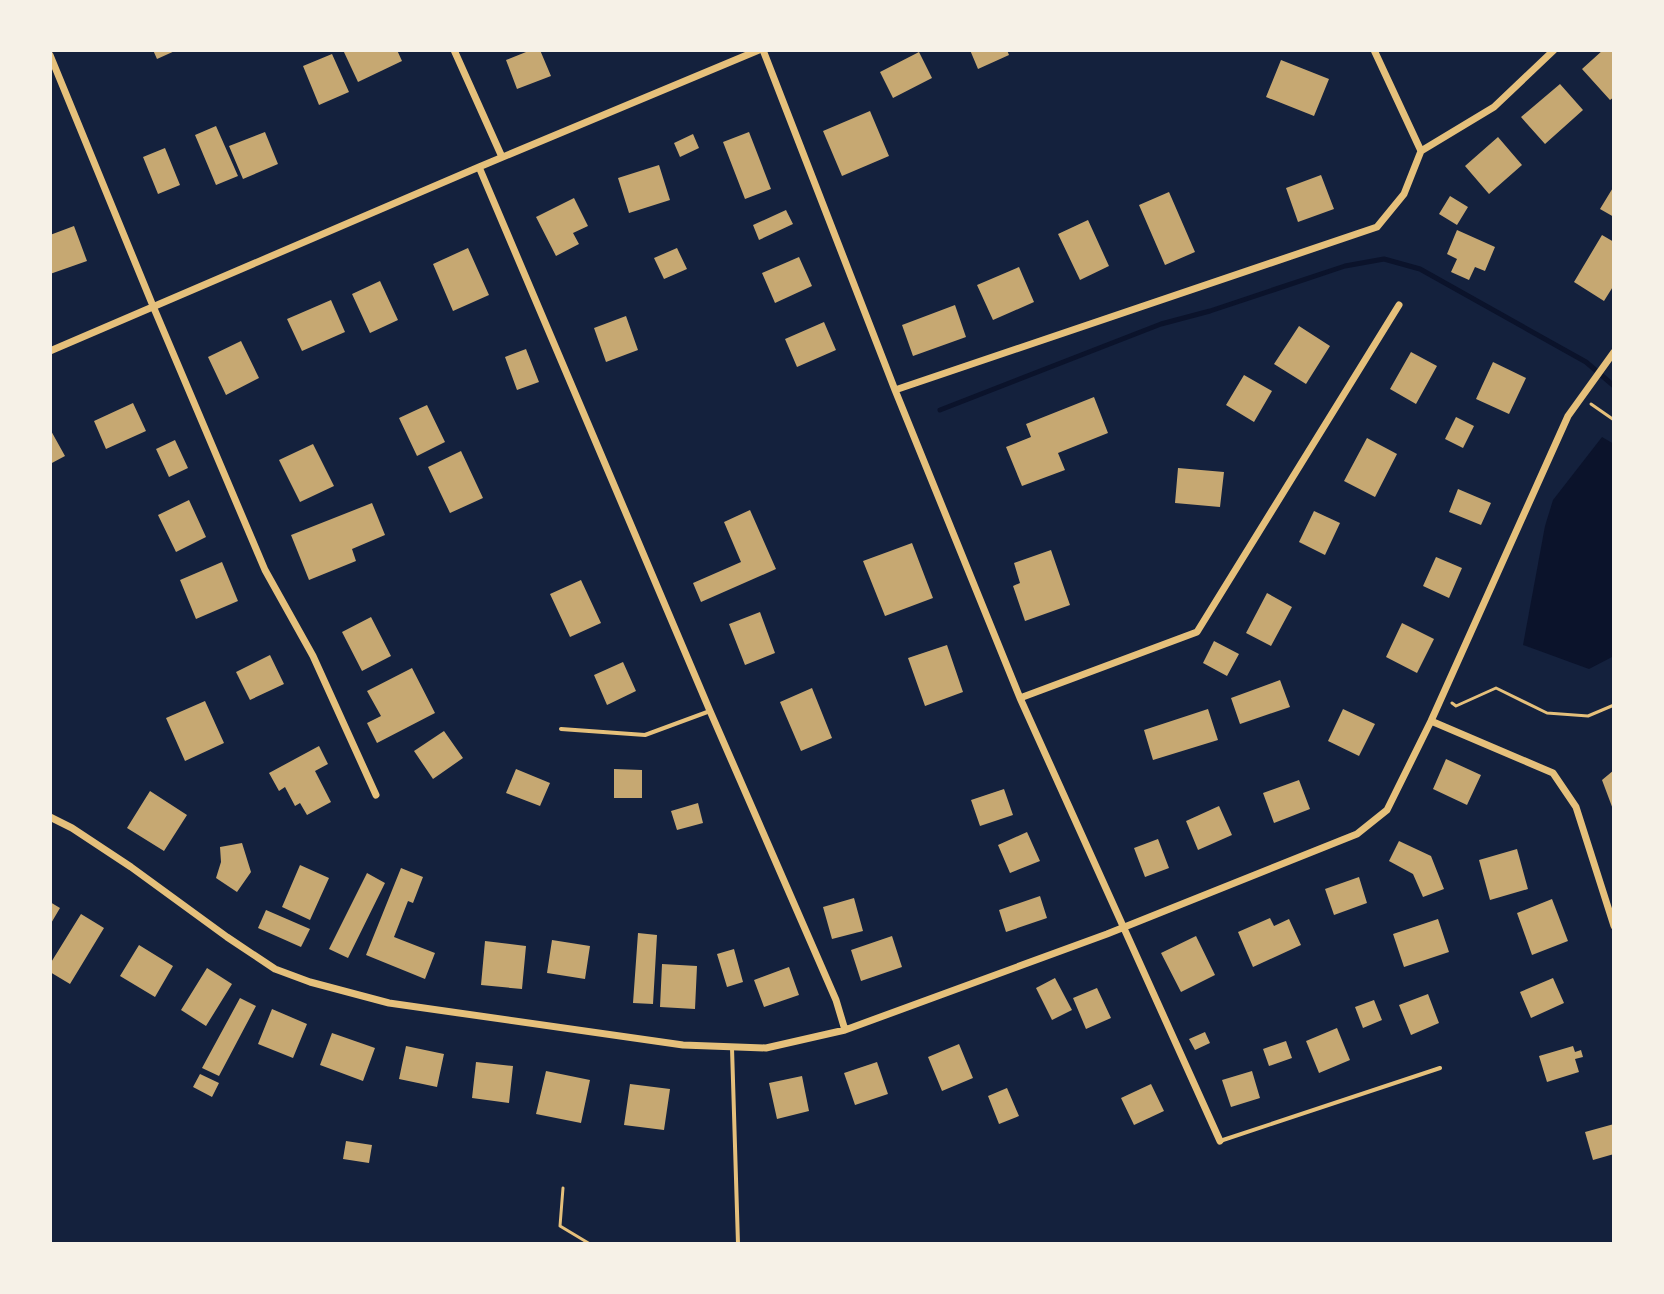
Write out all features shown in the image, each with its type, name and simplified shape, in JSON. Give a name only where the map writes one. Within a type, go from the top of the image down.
[{"type":"street","points":[[454,50],[502,157]]},
{"type":"street","points":[[50,351],[502,157],[761,50],[1020,698],[1220,1141]]},
{"type":"street","points":[[1374,50],[1421,151]]},
{"type":"street","points":[[895,390],[1377,227],[1404,194],[1421,151],[1494,107],[1554,50]]},
{"type":"street","points":[[50,55],[265,570],[313,656],[376,795]]},
{"type":"street","points":[[479,167],[836,1000],[845,1030]]},
{"type":"street","points":[[1020,698],[1197,632],[1399,305]]},
{"type":"street","points":[[50,817],[131,867],[275,969],[310,982],[389,1003],[683,1045],[766,1048],[845,1030],[1123,928],[1357,834],[1387,810],[1431,721],[1568,416],[1614,352]]},
{"type":"street","points":[[1431,721],[1553,773],[1576,807],[1614,926]]},
{"type":"lane","points":[[561,729],[645,735],[710,711]]},
{"type":"lane","points":[[732,1048],[738,1244]]},
{"type":"lane","points":[[1220,1141],[1440,1068]]},
{"type":"path","points":[[1581,398],[1614,420]]},
{"type":"path","points":[[1441,698],[1456,706],[1496,688],[1547,713],[1588,716],[1614,705]]},
{"type":"path","points":[[563,1188],[560,1226],[590,1244]]},
{"type":"water","points":[[1602,437],[1614,444],[1614,656],[1589,669],[1523,645],[1545,526],[1553,500]]},
{"type":"building","points":[[153,50],[177,50],[157,59]]},
{"type":"building","points":[[343,50],[397,50],[402,61],[358,82]]},
{"type":"building","points":[[531,50],[540,50],[551,76],[517,89],[506,60]]},
{"type":"building","points":[[970,50],[1007,50],[1009,55],[978,69]]},
{"type":"building","points":[[1603,50],[1614,50],[1614,97],[1610,100],[1582,69]]},
{"type":"building","points":[[919,52],[932,78],[893,98],[880,72]]},
{"type":"building","points":[[332,54],[349,92],[319,105],[303,66]]},
{"type":"building","points":[[1281,60],[1329,79],[1314,116],[1266,97]]},
{"type":"building","points":[[1560,84],[1583,110],[1545,144],[1521,117]]},
{"type":"building","points":[[870,111],[889,156],[842,176],[823,131]]},
{"type":"building","points":[[216,126],[238,176],[216,185],[195,135]]},
{"type":"building","points":[[265,132],[278,164],[243,179],[229,146]]},
{"type":"building","points":[[749,132],[771,189],[745,199],[723,142]]},
{"type":"building","points":[[693,134],[699,148],[680,157],[674,143]]},
{"type":"building","points":[[1498,137],[1522,165],[1489,194],[1465,166]]},
{"type":"building","points":[[165,148],[180,185],[158,194],[143,157]]},
{"type":"building","points":[[659,165],[670,200],[629,213],[618,178]]},
{"type":"building","points":[[1321,175],[1334,209],[1298,222],[1286,188]]},
{"type":"building","points":[[1614,186],[1614,217],[1600,209]]},
{"type":"building","points":[[1169,192],[1195,252],[1165,265],[1139,205]]},
{"type":"building","points":[[1450,196],[1468,207],[1457,225],[1439,214]]},
{"type":"building","points":[[574,198],[588,226],[573,233],[579,244],[556,256],[536,217]]},
{"type":"building","points":[[786,210],[793,224],[759,240],[753,225]]},
{"type":"building","points":[[1088,220],[1109,266],[1080,280],[1058,234]]},
{"type":"building","points":[[74,226],[87,261],[50,274],[50,235]]},
{"type":"building","points":[[1457,230],[1495,247],[1485,271],[1475,267],[1469,280],[1451,272],[1457,259],[1447,254]]},
{"type":"building","points":[[1602,235],[1614,242],[1614,285],[1604,301],[1574,282]]},
{"type":"building","points":[[468,248],[489,295],[453,311],[433,264]]},
{"type":"building","points":[[677,248],[687,269],[664,279],[654,258]]},
{"type":"building","points":[[799,257],[812,286],[775,303],[762,273]]},
{"type":"building","points":[[1019,267],[1034,302],[993,320],[977,285]]},
{"type":"building","points":[[380,281],[398,320],[370,333],[352,294]]},
{"type":"building","points":[[331,300],[345,332],[302,351],[287,319]]},
{"type":"building","points":[[955,305],[966,337],[913,356],[902,325]]},
{"type":"building","points":[[626,316],[638,350],[606,362],[594,328]]},
{"type":"building","points":[[824,322],[836,350],[797,367],[785,339]]},
{"type":"building","points":[[1299,326],[1330,346],[1306,384],[1274,364]]},
{"type":"building","points":[[241,341],[259,378],[226,395],[208,357]]},
{"type":"building","points":[[526,349],[539,382],[517,390],[505,357]]},
{"type":"building","points":[[1411,352],[1437,366],[1416,404],[1390,389]]},
{"type":"building","points":[[1493,362],[1526,378],[1509,414],[1476,399]]},
{"type":"building","points":[[1244,375],[1272,391],[1254,422],[1226,405]]},
{"type":"building","points":[[1094,397],[1108,433],[1058,453],[1065,470],[1022,486],[1006,447],[1031,437],[1026,424]]},
{"type":"building","points":[[133,403],[146,431],[106,449],[94,421]]},
{"type":"building","points":[[427,405],[445,442],[417,456],[399,418]]},
{"type":"building","points":[[1456,417],[1474,426],[1463,448],[1445,439]]},
{"type":"building","points":[[50,429],[65,456],[50,464]]},
{"type":"building","points":[[1367,438],[1397,454],[1375,497],[1344,481]]},
{"type":"building","points":[[175,440],[188,468],[169,477],[156,449]]},
{"type":"building","points":[[313,444],[334,486],[300,502],[279,460]]},
{"type":"building","points":[[461,451],[483,498],[450,513],[428,467]]},
{"type":"building","points":[[1178,468],[1224,472],[1220,507],[1175,503]]},
{"type":"building","points":[[1458,489],[1491,503],[1481,525],[1449,512]]},
{"type":"building","points":[[189,500],[206,537],[176,552],[158,515]]},
{"type":"building","points":[[372,503],[385,535],[352,549],[356,561],[309,580],[291,535]]},
{"type":"building","points":[[750,510],[776,569],[701,602],[693,583],[741,562],[724,522]]},
{"type":"building","points":[[1314,511],[1340,523],[1325,555],[1299,542]]},
{"type":"building","points":[[912,543],[933,598],[885,616],[863,561]]},
{"type":"building","points":[[1051,550],[1070,605],[1025,621],[1013,586],[1020,583],[1014,563]]},
{"type":"building","points":[[1436,557],[1462,568],[1449,598],[1423,586]]},
{"type":"building","points":[[222,562],[238,601],[196,619],[180,580]]},
{"type":"building","points":[[581,580],[601,623],[570,637],[550,594]]},
{"type":"building","points":[[1267,593],[1292,607],[1271,646],[1246,633]]},
{"type":"building","points":[[760,612],[775,653],[745,665],[729,624]]},
{"type":"building","points":[[371,617],[391,656],[362,671],[342,632]]},
{"type":"building","points":[[1402,623],[1434,639],[1417,673],[1386,657]]},
{"type":"building","points":[[1214,641],[1239,654],[1227,676],[1203,663]]},
{"type":"building","points":[[947,645],[963,692],[925,706],[908,658]]},
{"type":"building","points":[[270,655],[284,684],[250,700],[236,672]]},
{"type":"building","points":[[623,662],[636,691],[607,705],[594,675]]},
{"type":"building","points":[[412,668],[435,713],[377,743],[367,723],[381,716],[367,691]]},
{"type":"building","points":[[1280,680],[1290,707],[1240,724],[1231,698]]},
{"type":"building","points":[[812,688],[832,738],[801,751],[780,702]]},
{"type":"building","points":[[205,701],[224,743],[185,761],[166,718]]},
{"type":"building","points":[[1208,709],[1218,740],[1153,760],[1144,730]]},
{"type":"building","points":[[1343,709],[1375,724],[1359,756],[1328,741]]},
{"type":"building","points":[[444,731],[463,758],[433,779],[414,751]]},
{"type":"building","points":[[319,746],[328,764],[315,771],[331,802],[307,815],[300,803],[295,806],[285,787],[279,791],[269,773]]},
{"type":"building","points":[[1446,759],[1481,775],[1467,805],[1433,789]]},
{"type":"building","points":[[516,769],[550,783],[540,806],[506,793]]},
{"type":"building","points":[[614,769],[642,770],[642,798],[614,798]]},
{"type":"building","points":[[1614,770],[1614,812],[1602,780]]},
{"type":"building","points":[[1299,780],[1310,809],[1274,823],[1263,793]]},
{"type":"building","points":[[1004,789],[1013,815],[980,826],[971,800]]},
{"type":"building","points":[[150,791],[187,815],[164,851],[127,828]]},
{"type":"building","points":[[698,803],[703,823],[677,830],[671,811]]},
{"type":"building","points":[[1219,806],[1232,835],[1198,850],[1186,821]]},
{"type":"building","points":[[1027,832],[1040,861],[1010,873],[998,845]]},
{"type":"building","points":[[1158,839],[1169,868],[1145,877],[1134,848]]},
{"type":"building","points":[[1399,841],[1431,856],[1444,889],[1423,897],[1413,874],[1389,861]]},
{"type":"building","points":[[242,843],[251,872],[237,892],[216,878],[221,862],[220,847]]},
{"type":"building","points":[[1517,849],[1528,889],[1490,900],[1479,860]]},
{"type":"building","points":[[300,865],[329,878],[310,920],[282,907]]},
{"type":"building","points":[[401,868],[423,877],[413,903],[408,901],[394,937],[435,953],[425,979],[366,955]]},
{"type":"building","points":[[367,873],[385,883],[348,958],[329,949]]},
{"type":"building","points":[[1359,877],[1367,903],[1334,915],[1325,889]]},
{"type":"building","points":[[1040,896],[1047,918],[1006,932],[999,910]]},
{"type":"building","points":[[854,898],[863,931],[832,939],[823,907]]},
{"type":"building","points":[[1552,899],[1568,941],[1532,955],[1517,913]]},
{"type":"building","points":[[50,902],[60,908],[50,925]]},
{"type":"building","points":[[266,910],[310,929],[301,947],[258,928]]},
{"type":"building","points":[[81,914],[104,928],[70,984],[50,972],[50,964]]},
{"type":"building","points":[[1270,918],[1274,926],[1289,919],[1301,945],[1253,967],[1238,932]]},
{"type":"building","points":[[1438,919],[1449,952],[1404,967],[1393,934]]},
{"type":"building","points":[[638,933],[657,935],[653,1004],[633,1003]]},
{"type":"building","points":[[892,936],[902,967],[861,981],[851,950]]},
{"type":"building","points":[[1196,936],[1215,975],[1181,992],[1161,953]]},
{"type":"building","points":[[552,940],[590,946],[585,979],[547,973]]},
{"type":"building","points":[[485,941],[526,946],[522,989],[481,985]]},
{"type":"building","points":[[139,945],[173,966],[155,997],[120,976]]},
{"type":"building","points":[[734,949],[743,982],[727,987],[717,954]]},
{"type":"building","points":[[662,964],[697,966],[695,1009],[660,1007]]},
{"type":"building","points":[[789,967],[799,995],[764,1007],[754,980]]},
{"type":"building","points":[[207,968],[232,984],[206,1026],[181,1010]]},
{"type":"building","points":[[1055,978],[1072,1010],[1052,1020],[1036,988]]},
{"type":"building","points":[[1553,978],[1564,1003],[1531,1018],[1520,992]]},
{"type":"building","points":[[1097,988],[1111,1018],[1086,1029],[1073,998]]},
{"type":"building","points":[[1428,994],[1439,1023],[1411,1035],[1399,1005]]},
{"type":"building","points":[[240,998],[256,1006],[219,1076],[202,1068]]},
{"type":"building","points":[[1374,1000],[1382,1020],[1363,1028],[1355,1007]]},
{"type":"building","points":[[272,1009],[307,1024],[293,1058],[258,1044]]},
{"type":"building","points":[[1337,1028],[1350,1060],[1319,1073],[1306,1041]]},
{"type":"building","points":[[1205,1032],[1210,1043],[1195,1050],[1189,1039]]},
{"type":"building","points":[[332,1033],[375,1048],[363,1081],[320,1065]]},
{"type":"building","points":[[1286,1041],[1292,1058],[1269,1066],[1263,1049]]},
{"type":"building","points":[[959,1044],[973,1078],[942,1091],[928,1057]]},
{"type":"building","points":[[406,1046],[444,1054],[437,1087],[399,1079]]},
{"type":"building","points":[[1573,1046],[1575,1052],[1581,1050],[1583,1057],[1575,1059],[1579,1072],[1547,1082],[1539,1056]]},
{"type":"building","points":[[476,1062],[513,1066],[509,1103],[472,1098]]},
{"type":"building","points":[[877,1062],[888,1094],[855,1105],[844,1073]]},
{"type":"building","points":[[546,1071],[590,1080],[581,1123],[536,1114]]},
{"type":"building","points":[[1252,1071],[1260,1098],[1231,1107],[1222,1080]]},
{"type":"building","points":[[200,1074],[219,1083],[212,1097],[193,1087]]},
{"type":"building","points":[[802,1076],[809,1111],[777,1119],[769,1083]]},
{"type":"building","points":[[630,1084],[670,1089],[664,1130],[624,1125]]},
{"type":"building","points":[[1151,1084],[1164,1111],[1134,1125],[1121,1098]]},
{"type":"building","points":[[1007,1088],[1019,1116],[999,1124],[988,1096]]},
{"type":"building","points":[[1614,1124],[1614,1154],[1593,1160],[1585,1132]]},
{"type":"building","points":[[346,1141],[372,1145],[369,1163],[343,1159]]},
{"type":"waterway","points":[[940,410],[1161,324],[1345,266],[1384,259],[1420,269],[1586,362],[1614,386]]}]
